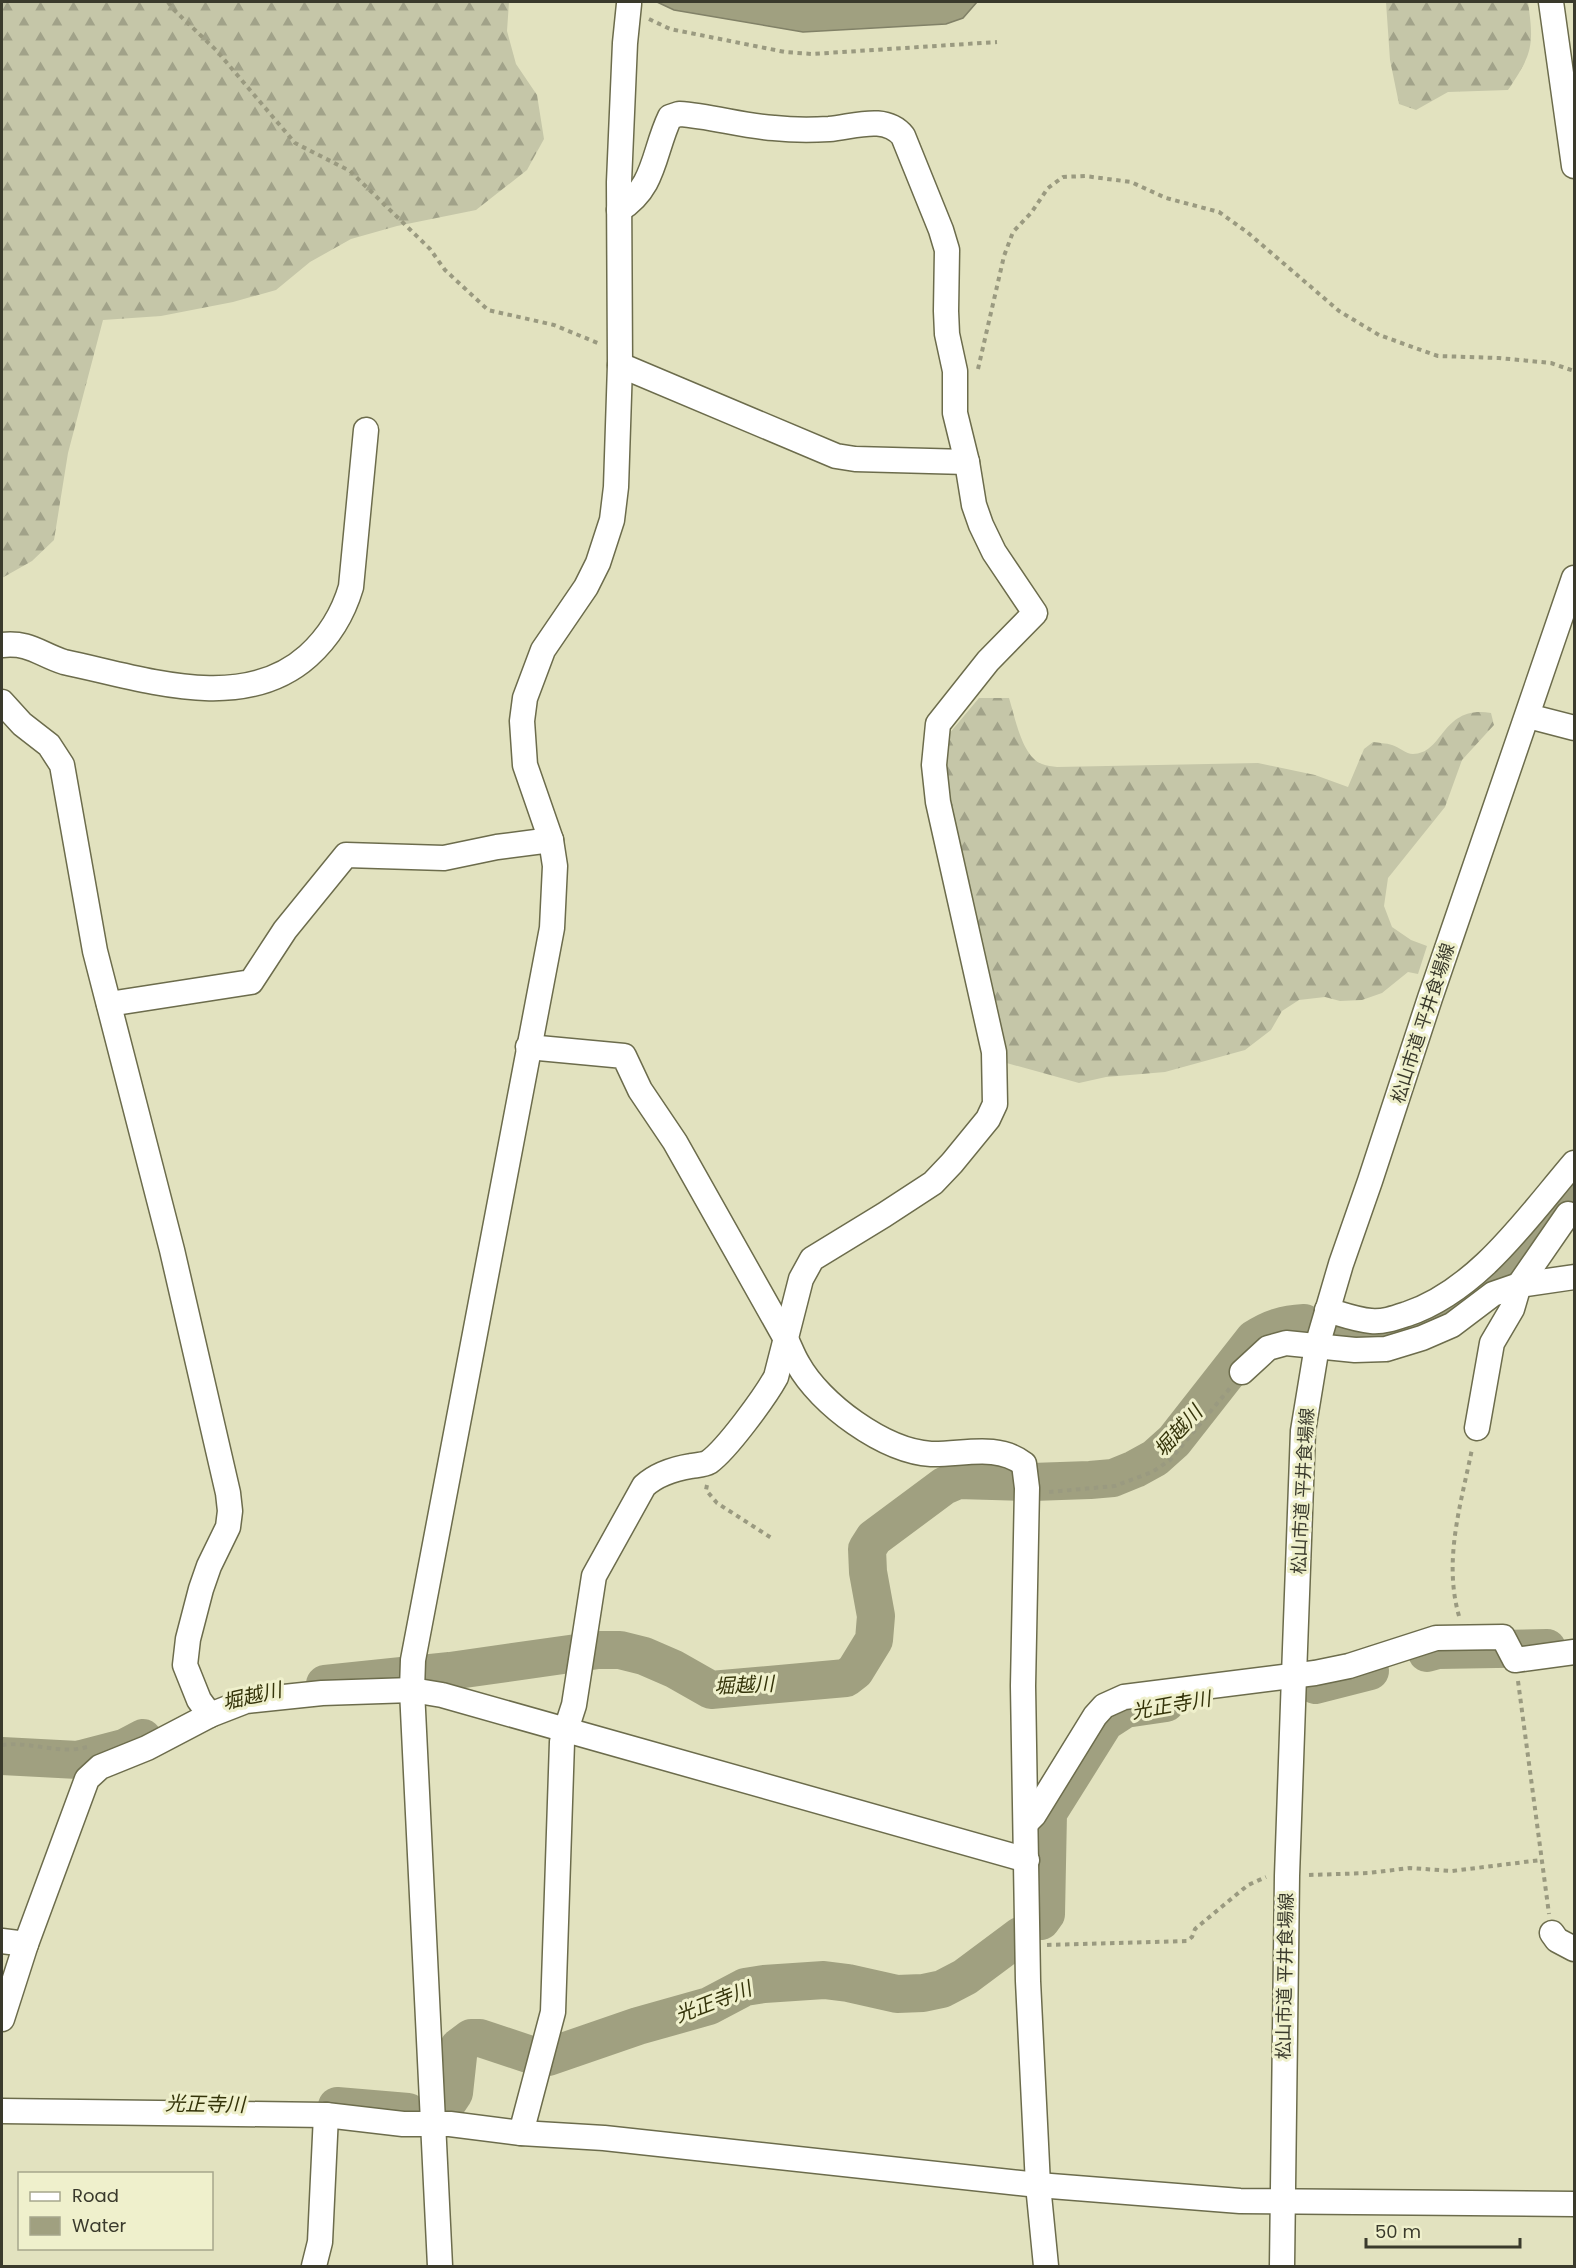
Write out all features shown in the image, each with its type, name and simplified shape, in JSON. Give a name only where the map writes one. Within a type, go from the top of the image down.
[{"type":"street","points":[[1551,2],[1575,166]]},
{"type":"street","points":[[440,2266],[412,1677],[552,928],[555,866],[551,840],[525,765],[522,722],[524,710],[533,675],[543,650],[586,587],[598,563],[612,520],[616,487],[620,358],[619,210],[624,54],[629,4]]},
{"type":"street","points":[[520,2133],[554,2012],[562,1742],[574,1705],[594,1576],[644,1486],[653,1478],[668,1471],[707,1463],[724,1446],[770,1389],[776,1377],[801,1279],[812,1259],[933,1183],[988,1119],[995,1104],[994,1052],[938,802],[934,765],[938,724],[988,661],[1035,613],[994,552],[974,506],[967,462],[956,421],[955,371],[947,334],[947,250],[903,136],[896,127],[870,124],[831,129],[773,128],[679,114],[670,117],[664,128],[654,165],[644,186],[632,202],[619,210]]},
{"type":"street","points":[[620,358],[836,456],[855,459],[967,462]]},
{"type":"street","points":[[2,645],[18,643],[33,648],[46,657],[64,662],[180,686],[244,687],[268,681],[298,664],[318,647],[345,608],[351,587],[366,430]]},
{"type":"street","name":"松山市道 平井食場線","points":[[1282,2266],[1287,1876],[1303,1431],[1317,1346],[1341,1264],[1430,998],[1575,578]]},
{"type":"street","points":[[2,702],[22,724],[49,746],[62,765],[95,951],[172,1250],[216,1436],[229,1502],[228,1527],[209,1566],[188,1640],[185,1665],[188,1678],[205,1709]]},
{"type":"street","points":[[1528,716],[1575,728]]},
{"type":"street","points":[[109,1004],[251,982],[285,930],[346,855],[444,858],[497,847],[551,840]]},
{"type":"street","points":[[528,1047],[624,1056],[640,1090],[675,1142],[786,1339],[798,1365],[838,1410],[887,1442],[909,1450],[930,1454],[1003,1453],[1024,1464],[1027,1485],[1023,1686],[1028,1981],[1038,2185],[1046,2266]]},
{"type":"street","points":[[1476,1428],[1492,1343],[1512,1309],[1519,1285],[1520,1250],[1575,1163]]},
{"type":"street","points":[[1327,1310],[1370,1321],[1389,1320],[1418,1310],[1441,1300],[1520,1250],[1568,1214]]},
{"type":"street","points":[[1242,1372],[1268,1348],[1286,1343],[1355,1350],[1386,1349],[1422,1338],[1452,1325],[1493,1294],[1519,1285],[1575,1277]]},
{"type":"street","points":[[1027,1822],[1034,1815],[1095,1716],[1104,1706],[1124,1697],[1294,1676],[1350,1666],[1436,1638],[1503,1637],[1511,1652],[1575,1652]]},
{"type":"street","points":[[2,2019],[26,1944],[87,1779],[100,1767],[147,1748],[205,1709],[246,1701],[322,1693],[412,1677],[442,1695],[566,1728],[1027,1860]]},
{"type":"street","points":[[1552,1933],[1557,1940],[1575,1949]]},
{"type":"street","points":[[2,1941],[26,1944]]},
{"type":"street","points":[[2,2111],[326,2115],[403,2124],[450,2124],[520,2133],[604,2138],[1038,2185],[1240,2201],[1575,2204]]},
{"type":"street","points":[[314,2266],[320,2242],[326,2115]]},
{"type":"path","points":[[168,2],[216,50],[295,143],[350,171],[430,249],[445,270],[488,310],[554,325],[620,358]]},
{"type":"path","points":[[629,4],[648,19],[670,29],[785,52],[812,54],[997,42]]},
{"type":"path","points":[[977,378],[1004,256],[1013,232],[1031,213],[1048,188],[1063,177],[1085,176],[1131,182],[1166,198],[1219,212],[1247,232],[1339,311],[1379,335],[1438,356],[1551,363],[1575,371]]},
{"type":"path","points":[[1027,1485],[1114,1486],[1152,1472],[1170,1460],[1242,1372]]},
{"type":"path","points":[[1468,1638],[1456,1603],[1452,1569],[1453,1540],[1476,1428]]},
{"type":"path","points":[[707,1463],[710,1474],[706,1490],[717,1503],[773,1539]]},
{"type":"path","points":[[1511,1652],[1552,1933]]},
{"type":"path","points":[[2,1745],[28,1744],[69,1750],[96,1745]]},
{"type":"green space","points":[[2,2],[509,2],[507,31],[516,64],[537,95],[544,139],[527,170],[476,210],[397,226],[351,239],[310,262],[276,290],[233,302],[161,316],[103,320],[68,453],[54,540],[32,561],[2,578]]},
{"type":"green space","points":[[1386,2],[1528,2],[1531,39],[1523,67],[1508,90],[1448,92],[1416,110],[1399,104],[1390,60]]},
{"type":"green space","points":[[979,698],[1009,698],[1024,745],[1035,760],[1046,765],[1057,767],[1258,763],[1315,775],[1348,787],[1364,749],[1373,742],[1392,745],[1410,754],[1423,752],[1462,716],[1475,712],[1491,713],[1494,725],[1462,760],[1445,807],[1388,878],[1384,906],[1392,927],[1411,940],[1427,946],[1418,974],[1408,972],[1382,993],[1362,1000],[1340,1001],[1325,997],[1299,1000],[1282,1011],[1271,1030],[1245,1050],[1165,1072],[1106,1077],[1079,1083],[1003,1062],[946,805],[943,741]]},
{"type":"water","points":[[657,2],[977,2],[963,18],[946,24],[803,32],[674,10]]},
{"type":"waterway","name":"堀越川","points":[[1341,1329],[1373,1334],[1398,1331],[1418,1324],[1460,1300],[1529,1238],[1574,1181]]},
{"type":"waterway","name":"堀越川","points":[[325,1684],[450,1671],[598,1650],[620,1650],[644,1656],[674,1669],[711,1690],[846,1678],[855,1671],[874,1640],[876,1616],[868,1572],[867,1549],[874,1538],[944,1486],[958,1480],[1032,1482],[1090,1480],[1113,1478],[1135,1469],[1155,1458],[1174,1441],[1254,1339],[1278,1327],[1304,1323]]},
{"type":"waterway","name":"光正寺川","points":[[1427,1653],[1438,1650],[1547,1648]]},
{"type":"waterway","name":"光正寺川","points":[[1315,1685],[1370,1671]]},
{"type":"waterway","name":"光正寺川","points":[[1041,1921],[1046,1914],[1048,1813],[1105,1722],[1125,1709],[1166,1703]]},
{"type":"waterway","name":"堀越川","points":[[2,1756],[78,1760],[124,1748],[143,1738]]},
{"type":"waterway","name":"光正寺川","points":[[446,2105],[454,2093],[459,2047],[471,2038],[480,2038],[534,2056],[548,2057],[638,2026],[709,2006],[745,1987],[824,1980],[897,1994],[923,1993],[942,1989],[965,1977],[1020,1936]]},
{"type":"waterway","name":"光正寺川","points":[[337,2106],[408,2112]]}]
